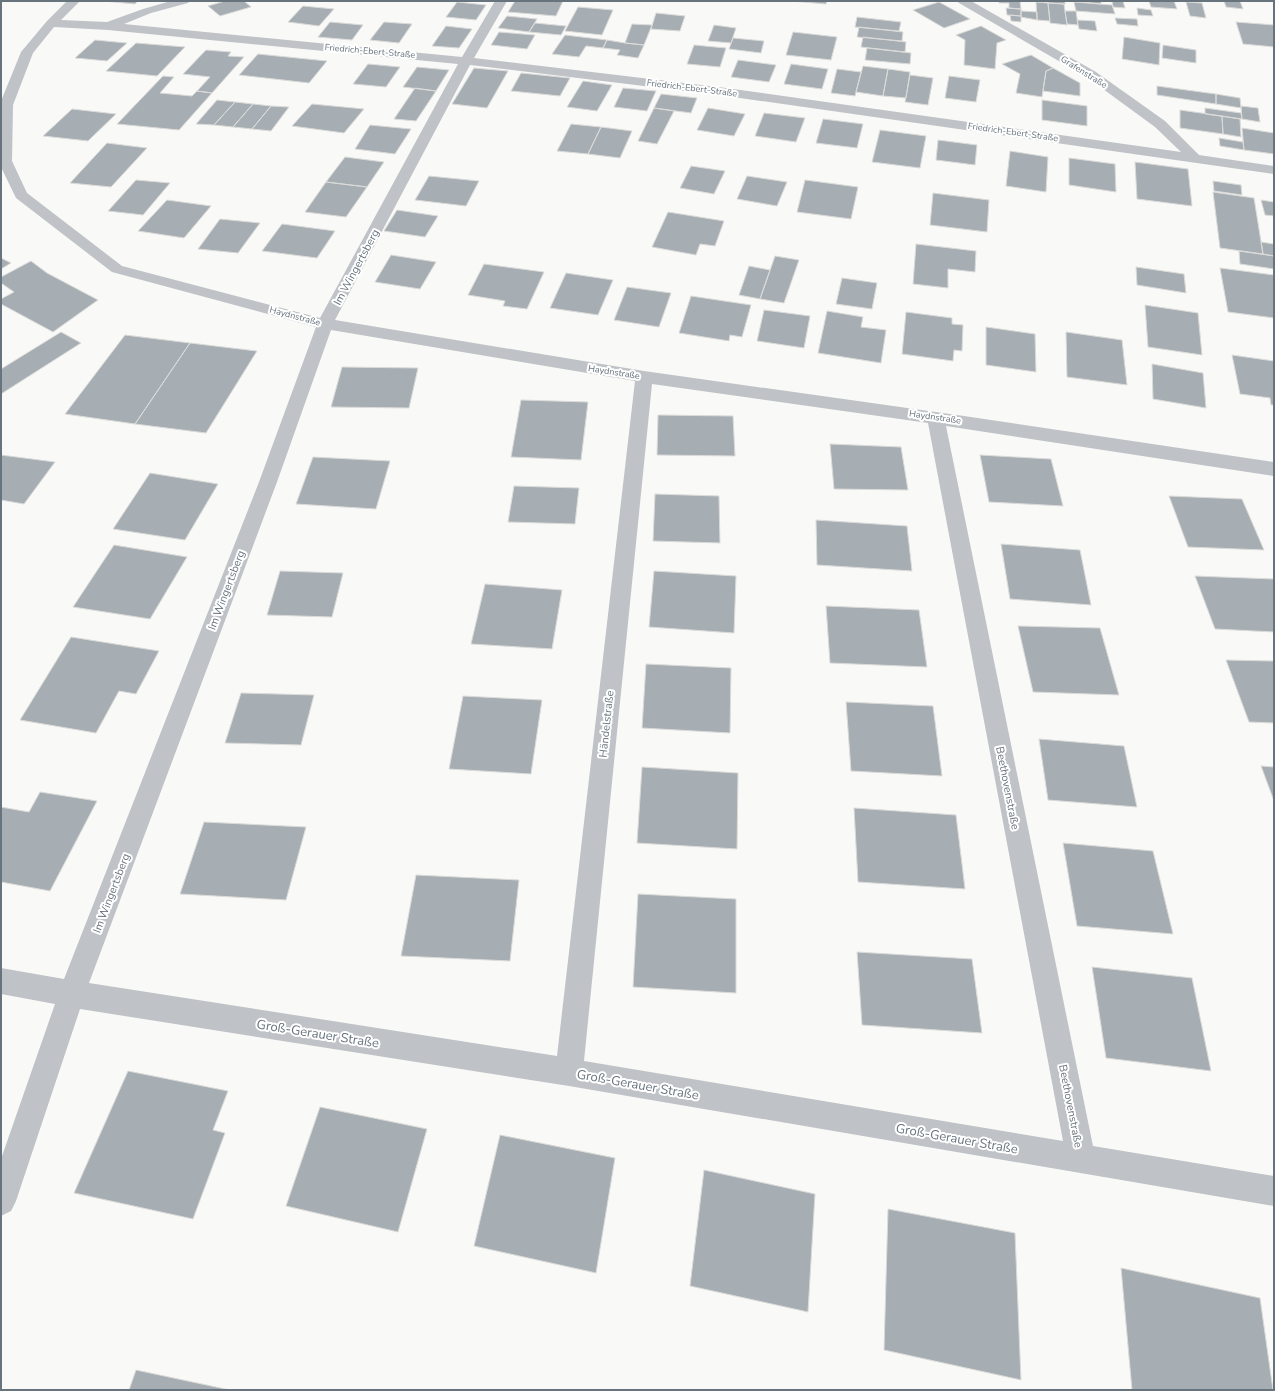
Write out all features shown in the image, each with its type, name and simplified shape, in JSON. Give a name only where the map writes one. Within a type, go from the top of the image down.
[{"type":"street","name":"Haydnstraße","points":[[74,1],[51,23],[26,52],[6,105],[3,161],[21,195],[117,269],[325,324],[644,377],[936,418],[1272,473]]},
{"type":"street","points":[[108,26],[147,11],[184,1]]},
{"type":"street","name":"Im Wingertsberg","points":[[1,1202],[72,994],[268,482],[325,324],[466,61],[502,1]]},
{"type":"street","name":"Grafenstraße","points":[[963,1],[1092,75],[1160,124],[1195,158]]},
{"type":"street","name":"Friedrich-Ebert-Straße","points":[[51,23],[108,26],[466,61],[726,92],[1274,170]]},
{"type":"street","name":"Händelstraße","points":[[569,1072],[644,377]]},
{"type":"street","name":"Beethovenstraße","points":[[936,418],[1081,1159]]},
{"type":"street","name":"Groß-Gerauer Straße","points":[[1,981],[72,994],[569,1072],[1274,1191]]},
{"type":"building","points":[[103,1],[138,1],[135,4]]},
{"type":"building","points":[[225,1],[244,1],[251,7],[220,16],[208,6]]},
{"type":"building","points":[[515,1],[563,1],[556,16],[508,12]]},
{"type":"building","points":[[791,1],[827,1],[826,4]]},
{"type":"building","points":[[999,1],[1020,1],[1021,9],[1009,8],[1009,3],[999,3]]},
{"type":"building","points":[[1048,1],[1065,1],[1065,4],[1048,3]]},
{"type":"building","points":[[1074,1],[1101,1],[1101,4]]},
{"type":"building","points":[[1112,1],[1123,1],[1125,8],[1113,7]]},
{"type":"building","points":[[1149,1],[1174,1],[1177,9],[1151,7]]},
{"type":"building","points":[[1224,1],[1240,1],[1243,9],[1226,7]]},
{"type":"building","points":[[457,2],[486,5],[476,20],[446,17]]},
{"type":"building","points":[[939,2],[970,19],[944,28],[913,10]]},
{"type":"building","points":[[1036,2],[1048,3],[1050,21],[1037,20]]},
{"type":"building","points":[[1074,2],[1112,5],[1115,14],[1076,11]]},
{"type":"building","points":[[1186,2],[1202,3],[1206,18],[1190,16]]},
{"type":"building","points":[[1048,3],[1064,4],[1067,25],[1050,23]]},
{"type":"building","points":[[303,6],[334,9],[319,26],[288,22]]},
{"type":"building","points":[[578,7],[613,10],[602,35],[565,31]]},
{"type":"building","points":[[1006,8],[1021,9],[1021,16],[1007,15]]},
{"type":"building","points":[[1137,8],[1151,10],[1153,16],[1138,15]]},
{"type":"building","points":[[1021,11],[1037,12],[1037,20],[1021,17]]},
{"type":"building","points":[[1065,11],[1076,11],[1078,25],[1067,24]]},
{"type":"building","points":[[656,13],[685,16],[680,31],[651,29]]},
{"type":"building","points":[[1010,15],[1021,16],[1021,22],[1011,21]]},
{"type":"building","points":[[507,16],[537,19],[529,32],[498,28]]},
{"type":"building","points":[[857,17],[901,22],[899,31],[855,27]]},
{"type":"building","points":[[1115,18],[1137,19],[1138,26],[1117,24]]},
{"type":"building","points":[[1077,20],[1095,21],[1097,31],[1079,29]]},
{"type":"building","points":[[330,22],[363,25],[352,40],[318,37]]},
{"type":"building","points":[[384,22],[412,24],[399,43],[370,40]]},
{"type":"building","points":[[1236,22],[1274,25],[1274,47],[1243,44]]},
{"type":"building","points":[[535,23],[566,26],[561,35],[529,32]]},
{"type":"building","points":[[632,24],[652,25],[644,45],[625,43]]},
{"type":"building","points":[[714,25],[736,28],[731,43],[708,41]]},
{"type":"building","points":[[446,26],[472,29],[459,48],[432,46]]},
{"type":"building","points":[[981,26],[1006,40],[997,43],[995,69],[964,65],[965,40],[956,35]]},
{"type":"building","points":[[859,27],[903,32],[902,41],[857,37]]},
{"type":"building","points":[[499,32],[535,35],[527,49],[491,45]]},
{"type":"building","points":[[793,32],[837,37],[831,60],[786,55]]},
{"type":"building","points":[[565,35],[607,40],[603,48],[586,46],[579,57],[552,54]]},
{"type":"building","points":[[863,37],[906,42],[905,52],[861,47]]},
{"type":"building","points":[[1124,37],[1160,43],[1159,65],[1122,59]]},
{"type":"building","points":[[733,38],[764,41],[761,53],[729,49]]},
{"type":"building","points":[[95,40],[127,43],[107,61],[75,58]]},
{"type":"building","points":[[607,40],[644,45],[638,58],[617,55],[620,50],[603,48]]},
{"type":"building","points":[[136,43],[185,47],[157,76],[106,71]]},
{"type":"building","points":[[694,45],[726,48],[720,67],[687,64]]},
{"type":"building","points":[[1163,45],[1196,50],[1196,63],[1162,58]]},
{"type":"building","points":[[867,48],[911,53],[910,64],[865,60]]},
{"type":"building","points":[[206,50],[231,52],[228,56],[244,57],[212,93],[197,91],[210,77],[183,74]]},
{"type":"building","points":[[258,54],[327,61],[309,83],[239,75]]},
{"type":"building","points":[[1031,55],[1053,68],[1046,71],[1042,97],[1016,93],[1020,74],[1002,64]]},
{"type":"building","points":[[738,60],[776,65],[769,82],[731,77]]},
{"type":"building","points":[[368,64],[400,67],[386,87],[353,84]]},
{"type":"building","points":[[791,64],[828,69],[822,89],[784,84]]},
{"type":"building","points":[[863,66],[888,69],[883,96],[856,92]]},
{"type":"building","points":[[417,67],[449,70],[436,91],[403,87]]},
{"type":"building","points":[[474,68],[508,71],[487,108],[452,104]]},
{"type":"building","points":[[1053,68],[1080,83],[1080,96],[1043,91],[1046,71]]},
{"type":"building","points":[[837,69],[861,72],[855,96],[831,93]]},
{"type":"building","points":[[888,69],[910,72],[906,98],[883,96]]},
{"type":"building","points":[[521,73],[570,78],[560,96],[511,91]]},
{"type":"building","points":[[910,75],[933,78],[928,105],[905,102]]},
{"type":"building","points":[[163,76],[174,77],[160,93],[192,96],[197,91],[212,93],[179,130],[117,124]]},
{"type":"building","points":[[949,76],[980,80],[976,102],[945,98]]},
{"type":"building","points":[[583,81],[612,85],[597,111],[567,107]]},
{"type":"building","points":[[1157,86],[1216,94],[1216,104],[1157,95]]},
{"type":"building","points":[[415,88],[436,91],[416,121],[394,119]]},
{"type":"building","points":[[623,88],[656,91],[647,111],[614,107]]},
{"type":"building","points":[[661,94],[697,98],[691,113],[654,108]]},
{"type":"building","points":[[1216,94],[1240,98],[1241,108],[1216,104]]},
{"type":"building","points":[[217,100],[235,102],[214,125],[196,124]]},
{"type":"building","points":[[1042,100],[1087,106],[1087,126],[1042,120]]},
{"type":"building","points":[[235,102],[253,104],[233,127],[214,125]]},
{"type":"building","points":[[253,104],[271,106],[252,129],[233,127]]},
{"type":"building","points":[[312,104],[364,109],[344,133],[292,126]]},
{"type":"building","points":[[271,106],[289,107],[271,131],[252,129]]},
{"type":"building","points":[[1241,106],[1258,108],[1260,122],[1242,119]]},
{"type":"building","points":[[654,108],[674,111],[657,144],[638,141]]},
{"type":"building","points":[[708,108],[745,114],[734,136],[697,130]]},
{"type":"building","points":[[1205,108],[1241,113],[1242,119],[1205,114]]},
{"type":"building","points":[[72,109],[116,114],[88,141],[43,136]]},
{"type":"building","points":[[1180,110],[1222,116],[1223,134],[1180,128]]},
{"type":"building","points":[[764,113],[805,118],[796,142],[755,136]]},
{"type":"building","points":[[1222,116],[1240,119],[1241,137],[1223,134]]},
{"type":"building","points":[[823,119],[863,124],[857,148],[816,143]]},
{"type":"building","points":[[571,124],[601,127],[588,154],[557,151]]},
{"type":"building","points":[[370,125],[411,129],[395,154],[355,149]]},
{"type":"building","points":[[601,127],[632,131],[620,158],[588,154]]},
{"type":"building","points":[[1242,128],[1274,133],[1274,154],[1244,150]]},
{"type":"building","points":[[880,130],[926,136],[920,168],[872,162]]},
{"type":"building","points":[[1219,138],[1243,142],[1244,150],[1220,146]]},
{"type":"building","points":[[938,140],[977,145],[975,165],[936,160]]},
{"type":"building","points":[[107,143],[147,148],[111,187],[70,183]]},
{"type":"building","points":[[1010,151],[1048,157],[1046,192],[1006,186]]},
{"type":"building","points":[[345,157],[384,162],[367,187],[326,182]]},
{"type":"building","points":[[1069,158],[1115,164],[1116,192],[1069,185]]},
{"type":"building","points":[[1135,162],[1188,169],[1192,206],[1137,199]]},
{"type":"building","points":[[691,166],[725,171],[714,194],[680,188]]},
{"type":"building","points":[[429,176],[479,181],[466,206],[415,200]]},
{"type":"building","points":[[747,176],[787,182],[777,206],[737,199]]},
{"type":"building","points":[[136,180],[170,183],[143,215],[108,211]]},
{"type":"building","points":[[805,180],[858,187],[851,219],[797,212]]},
{"type":"building","points":[[1213,181],[1241,185],[1242,195],[1214,191]]},
{"type":"building","points":[[326,182],[367,187],[346,217],[305,212]]},
{"type":"building","points":[[1213,192],[1254,198],[1263,254],[1220,248]]},
{"type":"building","points":[[933,193],[989,200],[987,232],[930,225]]},
{"type":"building","points":[[167,200],[211,206],[184,238],[138,231]]},
{"type":"building","points":[[1261,200],[1274,202],[1274,216],[1265,215]]},
{"type":"building","points":[[397,210],[438,216],[425,237],[384,231]]},
{"type":"building","points":[[668,212],[724,221],[715,246],[700,244],[696,255],[652,247]]},
{"type":"building","points":[[220,219],[260,223],[238,253],[198,249]]},
{"type":"building","points":[[282,224],[335,231],[317,258],[262,251]]},
{"type":"building","points":[[1261,242],[1274,244],[1274,256],[1263,254]]},
{"type":"building","points":[[916,244],[976,251],[975,272],[948,269],[948,288],[913,284]]},
{"type":"building","points":[[1239,251],[1274,256],[1274,269],[1240,264]]},
{"type":"building","points":[[391,255],[436,262],[420,289],[375,282]]},
{"type":"building","points":[[775,256],[799,260],[784,303],[760,299]]},
{"type":"building","points":[[1,258],[11,263],[1,269]]},
{"type":"building","points":[[31,261],[47,273],[98,300],[53,332],[1,304],[1,299],[14,292],[1,283],[1,277]]},
{"type":"building","points":[[484,264],[544,272],[527,309],[503,306],[505,301],[468,295]]},
{"type":"building","points":[[749,266],[770,270],[760,299],[739,295]]},
{"type":"building","points":[[1136,267],[1184,274],[1186,293],[1137,285]]},
{"type":"building","points":[[1220,268],[1274,275],[1274,318],[1228,312]]},
{"type":"building","points":[[566,273],[613,280],[598,315],[550,308]]},
{"type":"building","points":[[842,278],[877,283],[872,309],[836,304]]},
{"type":"building","points":[[627,287],[671,293],[659,327],[614,320]]},
{"type":"building","points":[[691,296],[751,305],[742,337],[730,335],[729,341],[679,333]]},
{"type":"building","points":[[1145,305],[1198,313],[1202,355],[1148,347]]},
{"type":"building","points":[[764,310],[810,316],[804,348],[757,341]]},
{"type":"building","points":[[827,311],[863,317],[861,327],[886,330],[881,363],[818,353]]},
{"type":"building","points":[[906,312],[952,318],[952,324],[963,325],[962,351],[954,350],[953,361],[902,354]]},
{"type":"building","points":[[986,327],[1035,334],[1036,372],[986,365]]},
{"type":"building","points":[[61,332],[81,343],[1,394],[1,369]]},
{"type":"building","points":[[1066,332],[1122,340],[1127,385],[1067,377]]},
{"type":"building","points":[[125,335],[190,343],[135,424],[65,414]]},
{"type":"building","points":[[190,343],[257,351],[206,433],[135,424]]},
{"type":"building","points":[[1232,355],[1274,361],[1274,405],[1271,405],[1270,398],[1240,394]]},
{"type":"building","points":[[1152,364],[1203,373],[1206,408],[1153,399]]},
{"type":"building","points":[[342,367],[418,368],[409,408],[331,407]]},
{"type":"building","points":[[521,400],[588,402],[581,460],[511,457]]},
{"type":"building","points":[[658,415],[733,416],[735,456],[657,455]]},
{"type":"building","points":[[830,444],[901,447],[908,490],[834,489]]},
{"type":"building","points":[[1,455],[55,462],[24,504],[1,500]]},
{"type":"building","points":[[980,455],[1051,459],[1063,506],[989,502]]},
{"type":"building","points":[[313,457],[390,461],[376,509],[296,504]]},
{"type":"building","points":[[150,473],[218,484],[185,540],[113,529]]},
{"type":"building","points":[[514,486],[579,488],[575,524],[508,522]]},
{"type":"building","points":[[655,494],[719,496],[720,543],[653,541]]},
{"type":"building","points":[[1169,496],[1242,499],[1264,550],[1188,547]]},
{"type":"building","points":[[816,520],[907,526],[912,571],[817,565]]},
{"type":"building","points":[[1001,544],[1080,550],[1091,605],[1010,599]]},
{"type":"building","points":[[114,545],[187,557],[150,619],[73,607]]},
{"type":"building","points":[[280,571],[343,573],[332,617],[267,615]]},
{"type":"building","points":[[654,571],[736,576],[734,633],[649,627]]},
{"type":"building","points":[[1195,576],[1274,579],[1274,632],[1215,629]]},
{"type":"building","points":[[485,584],[562,590],[552,649],[471,644]]},
{"type":"building","points":[[826,606],[919,610],[927,667],[830,663]]},
{"type":"building","points":[[1018,626],[1100,628],[1119,695],[1033,692]]},
{"type":"building","points":[[71,637],[159,651],[136,694],[119,691],[96,733],[20,720]]},
{"type":"building","points":[[1226,660],[1274,661],[1274,723],[1249,722]]},
{"type":"building","points":[[646,664],[731,668],[730,733],[642,728]]},
{"type":"building","points":[[241,693],[314,695],[301,745],[225,743]]},
{"type":"building","points":[[463,696],[542,700],[531,774],[449,769]]},
{"type":"building","points":[[846,702],[933,706],[942,776],[851,771]]},
{"type":"building","points":[[1039,739],[1124,746],[1137,807],[1048,800]]},
{"type":"building","points":[[1261,766],[1274,767],[1274,801]]},
{"type":"building","points":[[642,767],[738,773],[737,849],[637,843]]},
{"type":"building","points":[[40,792],[97,801],[50,891],[1,882],[1,807],[29,812]]},
{"type":"building","points":[[854,808],[956,815],[965,889],[858,882]]},
{"type":"building","points":[[204,822],[306,827],[286,900],[180,894]]},
{"type":"building","points":[[1063,843],[1153,851],[1173,934],[1077,926]]},
{"type":"building","points":[[416,875],[519,880],[510,961],[401,956]]},
{"type":"building","points":[[638,894],[736,899],[736,993],[633,987]]},
{"type":"building","points":[[857,952],[972,959],[982,1033],[862,1025]]},
{"type":"building","points":[[1092,967],[1192,978],[1211,1071],[1106,1058]]},
{"type":"building","points":[[128,1071],[228,1091],[213,1130],[225,1133],[193,1219],[74,1193]]},
{"type":"building","points":[[320,1107],[427,1129],[398,1232],[286,1206]]},
{"type":"building","points":[[500,1135],[615,1158],[596,1273],[474,1246]]},
{"type":"building","points":[[704,1170],[815,1194],[808,1312],[690,1286]]},
{"type":"building","points":[[888,1209],[1015,1233],[1021,1380],[884,1350]]},
{"type":"building","points":[[1121,1268],[1260,1298],[1273,1390],[1132,1390]]},
{"type":"building","points":[[136,1370],[230,1390],[129,1390]]}]
